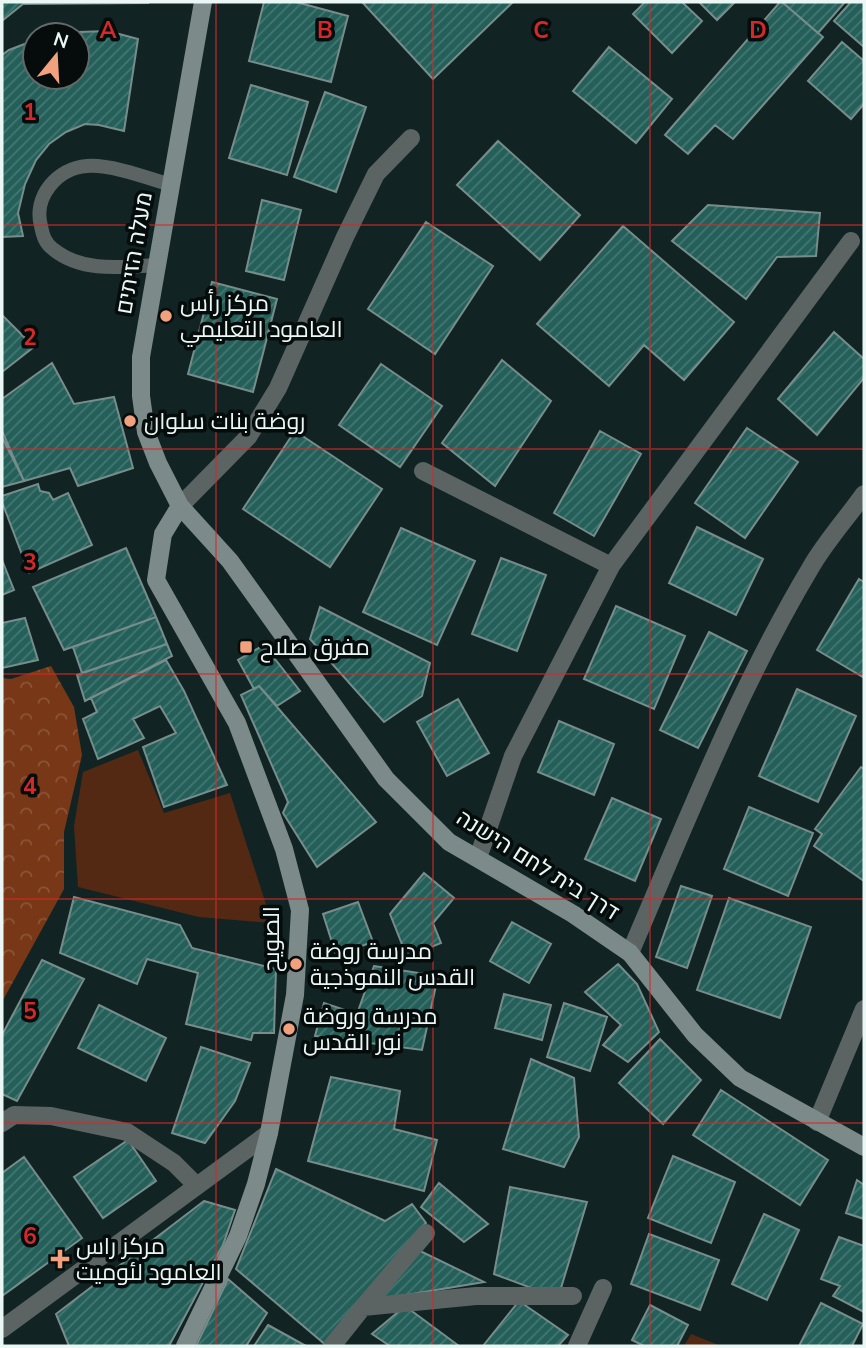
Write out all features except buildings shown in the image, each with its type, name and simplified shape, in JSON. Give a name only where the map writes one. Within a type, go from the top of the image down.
[{"type":"street","name":"מעלה הזיתים","points":[[180,506],[146,432],[141,396],[141,357],[203,2]]},
{"type":"street","points":[[180,506],[247,437],[278,388],[376,174],[411,138]]},
{"type":"street","points":[[478,858],[513,756],[611,566],[851,241]]},
{"type":"street","points":[[423,471],[611,566]]},
{"type":"street","points":[[630,953],[699,791],[755,670],[812,565],[864,494]]},
{"type":"street","name":"דרך בית לחם הישנה","points":[[180,506],[230,561],[386,779],[449,842],[573,914],[630,953],[695,1035],[740,1078],[864,1147]]},
{"type":"street","name":"الصويح","points":[[180,506],[163,534],[156,580],[237,723],[284,849],[300,910],[295,995],[270,1133],[238,1236],[185,1346]]},
{"type":"street","points":[[817,1122],[864,1009]]},
{"type":"street","points":[[2,1123],[14,1115],[51,1116],[127,1132],[174,1163],[197,1186]]},
{"type":"street","points":[[2,1329],[270,1133]]},
{"type":"street","points":[[332,1346],[426,1233]]},
{"type":"street","points":[[577,1346],[603,1288]]},
{"type":"street","points":[[363,1307],[476,1296],[573,1296]]},
{"type":"lane","points":[[157,265],[114,268],[93,266],[54,250],[44,239],[41,229],[41,199],[52,182],[67,171],[87,166],[109,168],[171,184]]},
{"type":"shaded area","points":[[138,750],[164,813],[230,793],[272,923],[199,917],[78,887],[74,826],[83,772]]},
{"type":"shaded area","points":[[691,1334],[721,1346],[684,1346]]},
{"type":"green space","points":[[51,666],[74,707],[82,755],[64,832],[64,889],[2,1002],[2,678],[11,679]]},
{"type":"place","name":"مركز رأس العامود التعليمي","points":[[166,316]]},
{"type":"place","name":"روضة بنات سلوان","points":[[130,421]]},
{"type":"place","name":"مفرق صلاح","points":[[246,647]]},
{"type":"place","name":"مدرسة روضة القدس النموذجية","points":[[296,964]]},
{"type":"place","name":"مدرسة وروضة نور القدس","points":[[289,1029]]},
{"type":"place","name":"مركز راس العامود لئوميت","points":[[60,1259]]}]
